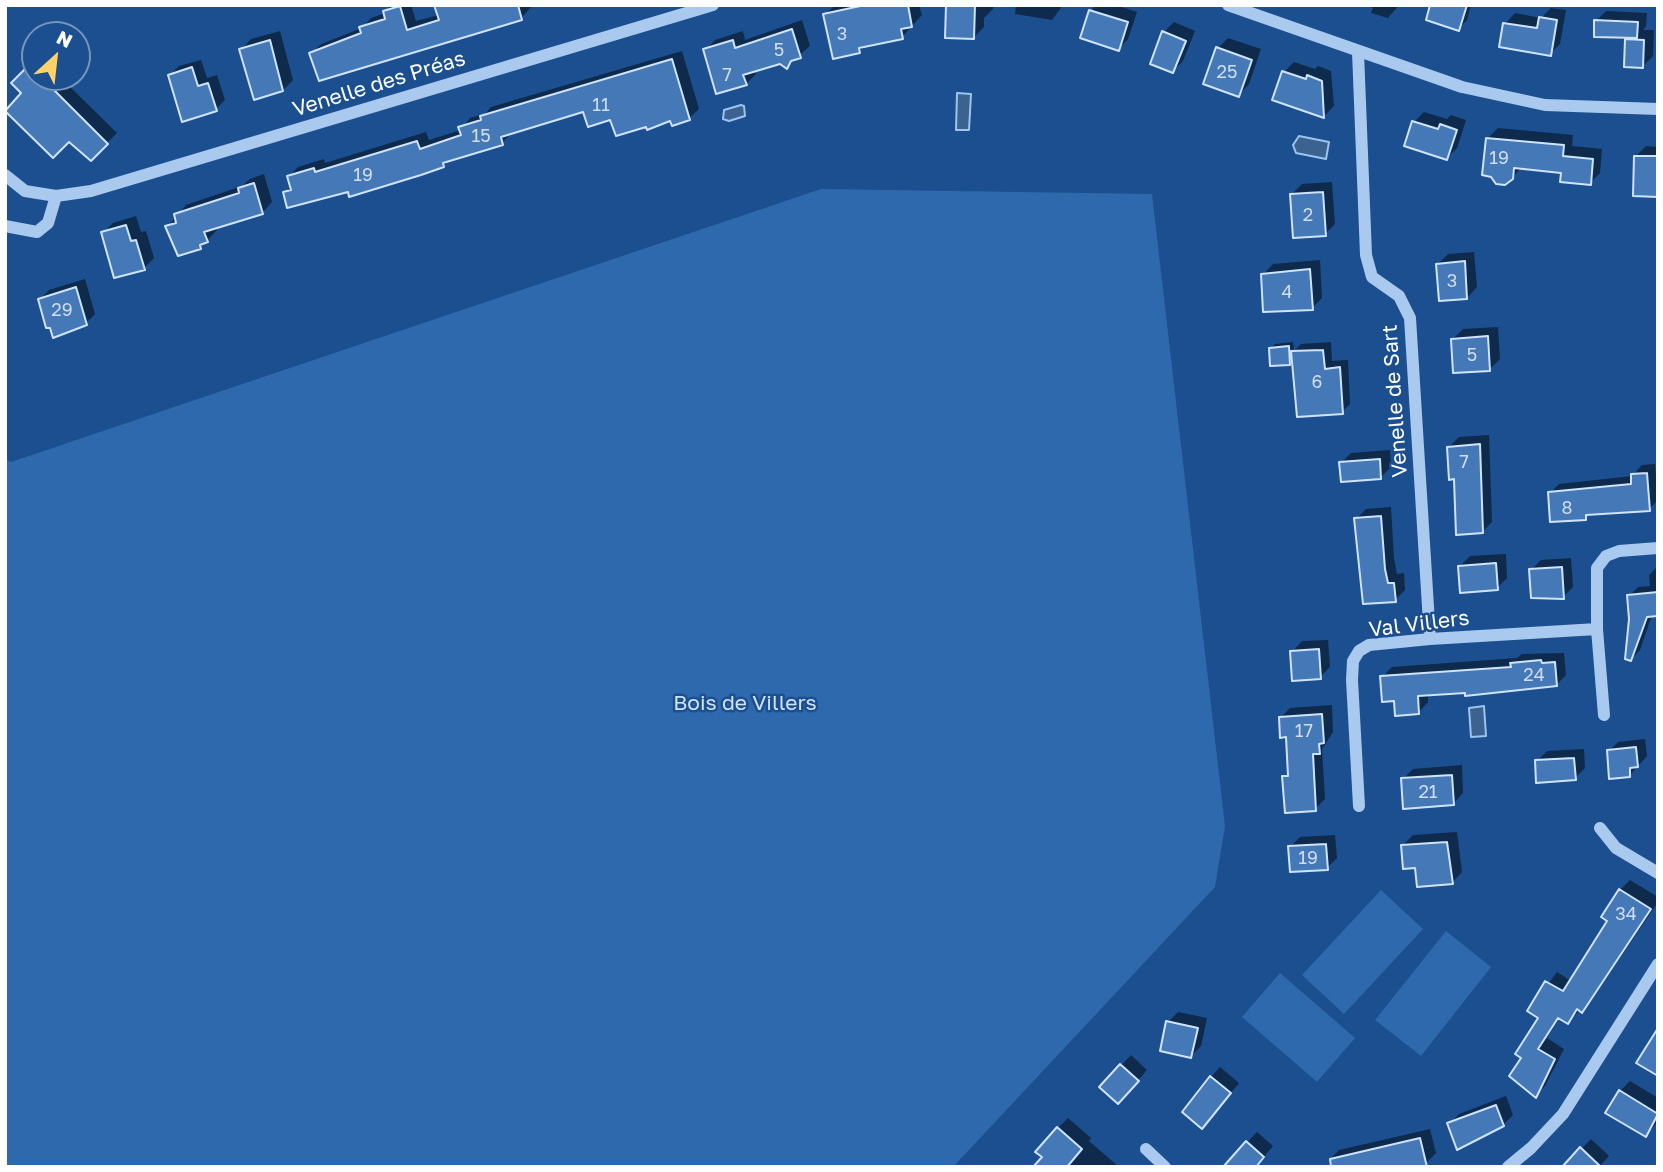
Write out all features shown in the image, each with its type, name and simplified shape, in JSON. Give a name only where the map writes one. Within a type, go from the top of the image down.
[{"type":"street","name":"Venelle des Préas","points":[[5,175],[25,191],[56,197],[91,191],[713,5]]},
{"type":"street","points":[[1228,5],[1462,88],[1545,105],[1658,109]]},
{"type":"street","name":"Venelle de Sart","points":[[1358,52],[1366,255],[1372,277],[1399,296],[1410,318],[1430,639]]},
{"type":"street","points":[[5,226],[37,232],[48,223],[56,197]]},
{"type":"street","points":[[1604,715],[1597,568],[1606,556],[1619,551],[1658,548]]},
{"type":"street","name":"Val Villers","points":[[1359,806],[1353,661],[1368,645],[1598,629]]},
{"type":"street","points":[[1600,828],[1616,848],[1658,873]]},
{"type":"street","points":[[1508,1167],[1531,1149],[1563,1114],[1658,964]]},
{"type":"street","points":[[1146,1149],[1165,1167]]},
{"type":"green space","name":"Bois de Villers","points":[[821,189],[1152,194],[1225,826],[1215,887],[953,1167],[5,1167],[5,459],[11,462]]},
{"type":"green space","points":[[1381,890],[1423,929],[1344,1014],[1302,975]]},
{"type":"green space","points":[[1446,931],[1491,967],[1421,1056],[1375,1020]]},
{"type":"green space","points":[[1280,973],[1355,1038],[1317,1082],[1242,1017]]},
{"type":"shaded area","points":[[957,93],[971,94],[969,130],[956,130]]},
{"type":"shaded area","points":[[744,106],[745,116],[729,121],[723,119],[724,110]]},
{"type":"shaded area","points":[[1299,136],[1329,142],[1326,159],[1296,153],[1293,145]]},
{"type":"shaded area","points":[[1484,706],[1486,736],[1471,737],[1469,708]]},
{"type":"building","points":[[434,5],[518,5],[522,20],[319,81],[309,53],[361,33],[359,27],[385,19],[383,11],[400,6],[407,30],[439,20]]},
{"type":"building","points":[[865,5],[908,5],[912,27],[901,29],[903,39],[859,48],[860,53],[833,59],[823,14]]},
{"type":"building","points":[[946,5],[975,5],[974,39],[945,38]]},
{"type":"building","points":[[1430,5],[1467,5],[1459,31],[1426,20]]},
{"type":"building","points":[[1089,10],[1128,22],[1119,51],[1080,38]]},
{"type":"building","points":[[1539,17],[1557,20],[1551,56],[1499,47],[1503,23],[1537,28]]},
{"type":"building","points":[[1594,20],[1638,22],[1637,38],[1594,37]]},
{"type":"building","points":[[792,29],[801,58],[791,61],[787,69],[780,64],[743,75],[747,85],[716,94],[703,49],[733,40],[735,48]]},
{"type":"building","points":[[1162,31],[1186,41],[1173,73],[1150,64]]},
{"type":"building","points":[[1625,39],[1644,40],[1643,68],[1624,67]]},
{"type":"building","points":[[270,40],[283,91],[254,100],[239,49]]},
{"type":"building","points":[[1216,47],[1252,60],[1239,97],[1203,84]]},
{"type":"building","points":[[672,59],[690,120],[672,126],[670,121],[647,130],[646,127],[616,136],[610,120],[588,127],[583,112],[501,137],[503,145],[443,163],[444,167],[421,175],[349,197],[348,192],[287,208],[283,192],[291,190],[287,176],[314,168],[315,172],[417,141],[420,149],[461,135],[458,127],[481,120],[480,116]]},
{"type":"building","points":[[192,67],[198,86],[208,83],[217,111],[182,122],[168,75]]},
{"type":"building","points":[[1282,71],[1306,79],[1307,75],[1322,81],[1324,118],[1272,100]]},
{"type":"building","points":[[21,73],[21,91],[55,91],[108,144],[91,161],[69,142],[53,158],[5,111],[21,93],[11,83]]},
{"type":"building","points":[[1412,121],[1438,129],[1440,124],[1457,130],[1447,160],[1404,146]]},
{"type":"building","points":[[1486,138],[1564,145],[1563,156],[1593,159],[1591,185],[1560,182],[1561,173],[1514,168],[1513,179],[1505,185],[1496,184],[1491,177],[1482,175]]},
{"type":"building","points":[[1634,156],[1658,156],[1658,197],[1633,196]]},
{"type":"building","points":[[254,183],[263,214],[204,232],[208,242],[200,245],[201,249],[178,256],[165,226],[176,223],[174,214],[239,193],[238,188]]},
{"type":"building","points":[[1323,192],[1326,236],[1293,238],[1290,194]]},
{"type":"building","points":[[126,225],[131,241],[136,240],[145,270],[114,278],[101,232]]},
{"type":"building","points":[[1465,261],[1467,299],[1439,301],[1436,264]]},
{"type":"building","points":[[1310,269],[1313,310],[1263,312],[1261,274]]},
{"type":"building","points":[[76,287],[87,325],[53,338],[50,328],[46,328],[38,299]]},
{"type":"building","points":[[1488,336],[1490,371],[1453,373],[1451,339]]},
{"type":"building","points":[[1289,346],[1290,365],[1270,366],[1269,348]]},
{"type":"building","points":[[1323,350],[1325,369],[1340,367],[1343,414],[1297,417],[1291,351]]},
{"type":"building","points":[[1480,444],[1483,533],[1456,535],[1454,479],[1449,480],[1447,447]]},
{"type":"building","points":[[1380,459],[1381,479],[1341,482],[1339,462]]},
{"type":"building","points":[[1647,473],[1650,511],[1586,515],[1586,520],[1550,522],[1548,492],[1631,484],[1631,474]]},
{"type":"building","points":[[1381,516],[1385,569],[1388,583],[1394,583],[1396,602],[1363,604],[1354,518]]},
{"type":"building","points":[[1496,563],[1498,590],[1460,593],[1458,566]]},
{"type":"building","points":[[1562,567],[1564,599],[1531,598],[1529,569]]},
{"type":"building","points":[[1658,592],[1658,616],[1647,617],[1631,661],[1625,659],[1629,619],[1627,595]]},
{"type":"building","points":[[1319,649],[1321,679],[1292,681],[1290,651]]},
{"type":"building","points":[[1541,660],[1542,663],[1555,662],[1557,686],[1465,696],[1465,693],[1418,696],[1419,714],[1395,716],[1394,701],[1382,702],[1380,676],[1511,667],[1510,663]]},
{"type":"building","points":[[1322,714],[1324,743],[1319,744],[1320,754],[1313,754],[1316,811],[1285,813],[1282,776],[1288,776],[1286,737],[1280,738],[1279,717]]},
{"type":"building","points":[[1636,747],[1638,767],[1630,768],[1630,777],[1609,779],[1607,750]]},
{"type":"building","points":[[1574,758],[1576,780],[1536,783],[1535,760]]},
{"type":"building","points":[[1452,775],[1454,805],[1403,809],[1401,778]]},
{"type":"building","points":[[1447,842],[1453,884],[1417,887],[1415,868],[1403,869],[1401,845]]},
{"type":"building","points":[[1326,844],[1328,870],[1290,872],[1288,846]]},
{"type":"building","points":[[1619,889],[1651,909],[1582,1013],[1577,1009],[1568,1024],[1558,1018],[1538,1049],[1555,1059],[1536,1098],[1509,1076],[1521,1058],[1515,1054],[1538,1018],[1527,1011],[1545,981],[1563,991],[1607,921],[1601,917]]},
{"type":"building","points":[[1166,1021],[1198,1028],[1191,1058],[1160,1051]]},
{"type":"building","points":[[1658,1028],[1658,1076],[1636,1063]]},
{"type":"building","points":[[1120,1064],[1139,1081],[1118,1104],[1099,1087]]},
{"type":"building","points":[[1210,1076],[1231,1093],[1202,1129],[1182,1112]]},
{"type":"building","points":[[1619,1090],[1658,1114],[1646,1137],[1605,1113]]},
{"type":"building","points":[[1496,1105],[1504,1126],[1457,1150],[1447,1123]]},
{"type":"building","points":[[1057,1127],[1082,1149],[1067,1167],[1033,1167],[1042,1157],[1035,1152]]},
{"type":"building","points":[[1420,1138],[1427,1167],[1331,1167],[1330,1159]]},
{"type":"building","points":[[1246,1141],[1264,1157],[1256,1167],[1223,1167]]},
{"type":"building","points":[[1580,1147],[1601,1167],[1562,1167]]}]
